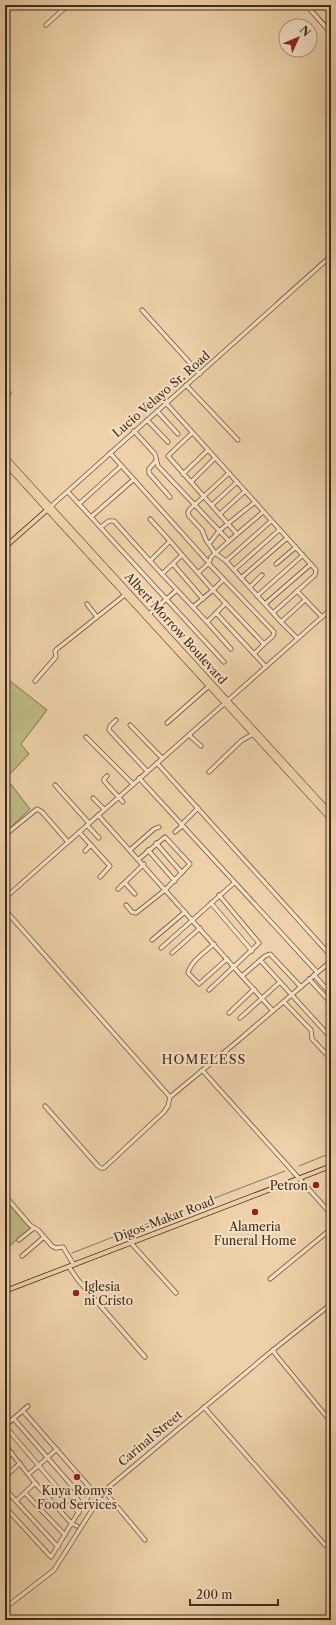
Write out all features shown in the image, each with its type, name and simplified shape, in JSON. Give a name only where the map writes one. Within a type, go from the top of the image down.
[{"type":"highway","name":"Albert Morrow Boulevard","points":[[5,457],[49,509],[209,686],[226,702],[331,814]]},
{"type":"highway","name":"Albert Morrow Boulevard","points":[[5,463],[149,614],[253,734],[331,819]]},
{"type":"main road","name":"Lucio Velayo Sr. Road","points":[[5,547],[49,509]]},
{"type":"main road","name":"Digos-Makar Road","points":[[5,1291],[331,1166]]},
{"type":"street","points":[[46,25],[68,5]]},
{"type":"street","points":[[306,5],[331,33]]},
{"type":"street","name":"Lucio Velayo Sr. Road","points":[[49,509],[134,431],[200,374],[331,256]]},
{"type":"street","points":[[142,310],[200,374]]},
{"type":"street","points":[[186,385],[238,440]]},
{"type":"street","points":[[5,397],[9,393]]},
{"type":"street","points":[[166,403],[316,570],[316,573],[273,613]]},
{"type":"street","points":[[157,411],[178,434]]},
{"type":"street","points":[[147,420],[168,442]]},
{"type":"street","points":[[134,431],[155,454],[158,466],[229,541]]},
{"type":"street","points":[[192,433],[168,455],[183,474],[237,534]]},
{"type":"street","points":[[183,474],[208,450]]},
{"type":"street","points":[[110,453],[209,563],[274,632],[273,636],[254,654]]},
{"type":"street","points":[[191,482],[215,458]]},
{"type":"street","points":[[156,462],[149,469],[149,473],[170,497]]},
{"type":"street","points":[[79,504],[121,466]]},
{"type":"street","points":[[229,473],[205,497],[195,504],[189,510],[188,514],[202,530],[215,553],[226,561],[297,638]]},
{"type":"street","points":[[91,516],[134,480]]},
{"type":"street","points":[[212,505],[237,482]]},
{"type":"street","points":[[220,514],[245,491]]},
{"type":"street","points":[[68,492],[224,662]]},
{"type":"street","points":[[209,544],[219,531],[255,502]]},
{"type":"street","points":[[198,573],[209,563],[210,558],[215,553],[263,512]]},
{"type":"street","points":[[150,519],[212,590],[264,644]]},
{"type":"street","points":[[101,527],[109,521],[114,521],[231,649]]},
{"type":"street","points":[[226,561],[271,521]]},
{"type":"street","points":[[234,570],[279,530]]},
{"type":"street","points":[[241,578],[287,538]]},
{"type":"street","points":[[150,561],[170,541]]},
{"type":"street","points":[[276,564],[296,547]]},
{"type":"street","points":[[162,574],[182,555]]},
{"type":"street","points":[[257,596],[303,555]]},
{"type":"street","points":[[173,564],[203,599]]},
{"type":"street","points":[[265,604],[311,564]]},
{"type":"street","points":[[250,587],[262,575]]},
{"type":"street","points":[[193,607],[224,579]]},
{"type":"street","points":[[132,580],[156,609]]},
{"type":"street","points":[[149,614],[177,590]]},
{"type":"street","points":[[297,591],[322,617]]},
{"type":"street","points":[[35,681],[56,657],[55,651],[57,649],[126,594]]},
{"type":"street","points":[[281,622],[305,600]]},
{"type":"street","points":[[207,622],[226,603]]},
{"type":"street","points":[[87,604],[97,617]]},
{"type":"street","points":[[5,898],[331,609]]},
{"type":"street","points":[[216,613],[266,667]]},
{"type":"street","points":[[327,613],[331,618]]},
{"type":"street","points":[[167,723],[209,686]]},
{"type":"street","points":[[116,720],[110,726],[109,730],[147,771]]},
{"type":"street","points":[[130,725],[162,758]]},
{"type":"street","points":[[209,772],[241,741],[253,734]]},
{"type":"street","points":[[190,735],[201,746]]},
{"type":"street","points":[[86,737],[133,784]]},
{"type":"street","points":[[157,763],[331,956]]},
{"type":"street","points":[[107,776],[104,781],[124,802]]},
{"type":"street","points":[[139,778],[316,974],[331,994]]},
{"type":"street","points":[[55,785],[99,838]]},
{"type":"street","points":[[93,798],[104,809]]},
{"type":"street","points":[[175,832],[198,808]]},
{"type":"street","points":[[5,835],[36,809],[42,812],[68,842]]},
{"type":"street","points":[[98,815],[144,864],[165,890],[273,1011]]},
{"type":"street","points":[[130,850],[154,829],[160,827]]},
{"type":"street","points":[[79,832],[110,866],[100,877]]},
{"type":"street","points":[[126,904],[132,912],[136,913],[165,890],[189,866],[190,863],[167,837],[164,837],[156,843],[139,859]]},
{"type":"street","points":[[156,843],[182,873]]},
{"type":"street","points":[[85,850],[91,845]]},
{"type":"street","points":[[148,850],[174,881]]},
{"type":"street","points":[[118,889],[144,864]]},
{"type":"street","points":[[161,948],[234,882]]},
{"type":"street","points":[[125,883],[135,894]]},
{"type":"street","points":[[209,990],[252,951],[259,942],[219,895]]},
{"type":"street","points":[[211,903],[252,951]]},
{"type":"street","points":[[5,910],[170,1097]]},
{"type":"street","points":[[152,940],[185,912]]},
{"type":"street","points":[[172,953],[200,928]]},
{"type":"street","points":[[214,944],[197,959],[188,973],[199,984],[227,959]]},
{"type":"street","points":[[242,976],[268,954],[272,954],[301,987]]},
{"type":"street","points":[[260,960],[331,1038]]},
{"type":"street","points":[[45,1106],[98,1166],[102,1168],[164,1112],[168,1106],[170,1097],[284,1002],[309,979],[330,964]]},
{"type":"street","points":[[309,979],[331,1003]]},
{"type":"street","points":[[240,1018],[280,982]]},
{"type":"street","points":[[229,1013],[254,989]]},
{"type":"street","points":[[284,1002],[310,1030],[312,1039],[331,1059]]},
{"type":"street","points":[[202,1070],[331,1214]]},
{"type":"street","points":[[5,1196],[54,1248],[63,1247],[74,1265]]},
{"type":"street","points":[[5,1207],[10,1202]]},
{"type":"street","points":[[19,1240],[34,1228]]},
{"type":"street","points":[[270,1279],[331,1229]]},
{"type":"street","points":[[22,1256],[44,1236]]},
{"type":"street","points":[[132,1243],[176,1293]]},
{"type":"street","points":[[69,1267],[78,1280],[145,1357]]},
{"type":"street","name":"Carinal Street","points":[[5,1608],[54,1570],[104,1491],[273,1350],[331,1304]]},
{"type":"street","points":[[273,1350],[331,1422]]},
{"type":"street","points":[[28,1406],[5,1426],[79,1513]]},
{"type":"street","points":[[204,1407],[325,1545]]},
{"type":"street","points":[[5,1507],[51,1557],[92,1490],[23,1411]]},
{"type":"street","points":[[14,1419],[86,1502]]},
{"type":"street","points":[[5,1446],[35,1483],[72,1524],[77,1526]]},
{"type":"street","points":[[29,1474],[56,1449]]},
{"type":"street","points":[[5,1460],[12,1453]]},
{"type":"street","points":[[5,1477],[20,1463]]},
{"type":"street","points":[[80,1476],[84,1472]]},
{"type":"street","points":[[16,1501],[35,1483]]},
{"type":"street","points":[[5,1488],[58,1547]]},
{"type":"street","points":[[104,1491],[145,1540]]},
{"type":"street","points":[[25,1493],[65,1535]]},
{"type":"shaded area","points":[[5,677],[47,710],[21,744],[29,754],[6,778],[30,809],[5,833]]},
{"type":"shaded area","points":[[5,1196],[33,1226],[5,1250]]},
{"type":"waterway","points":[[309,5],[331,29]]},
{"type":"waterway","points":[[276,302],[331,253]]},
{"type":"waterway","points":[[5,544],[45,509]]},
{"type":"waterway","points":[[139,776],[145,772]]},
{"type":"waterway","points":[[120,794],[130,784]]},
{"type":"waterway","points":[[105,807],[117,797]]},
{"type":"waterway","points":[[90,820],[102,810]]},
{"type":"waterway","points":[[299,1166],[331,1153]]},
{"type":"waterway","points":[[186,1209],[285,1171]]},
{"type":"waterway","points":[[72,1253],[170,1215]]},
{"type":"place","name":"Petron","points":[[316,1185]]},
{"type":"place","name":"Alameria Funeral Home","points":[[255,1212]]},
{"type":"place","name":"Iglesia ni Cristo","points":[[76,1293]]},
{"type":"place","name":"Kuya Romys Food Services","points":[[77,1477]]},
{"type":"district","name":"HOMELESS","points":[[204,1059]]}]
